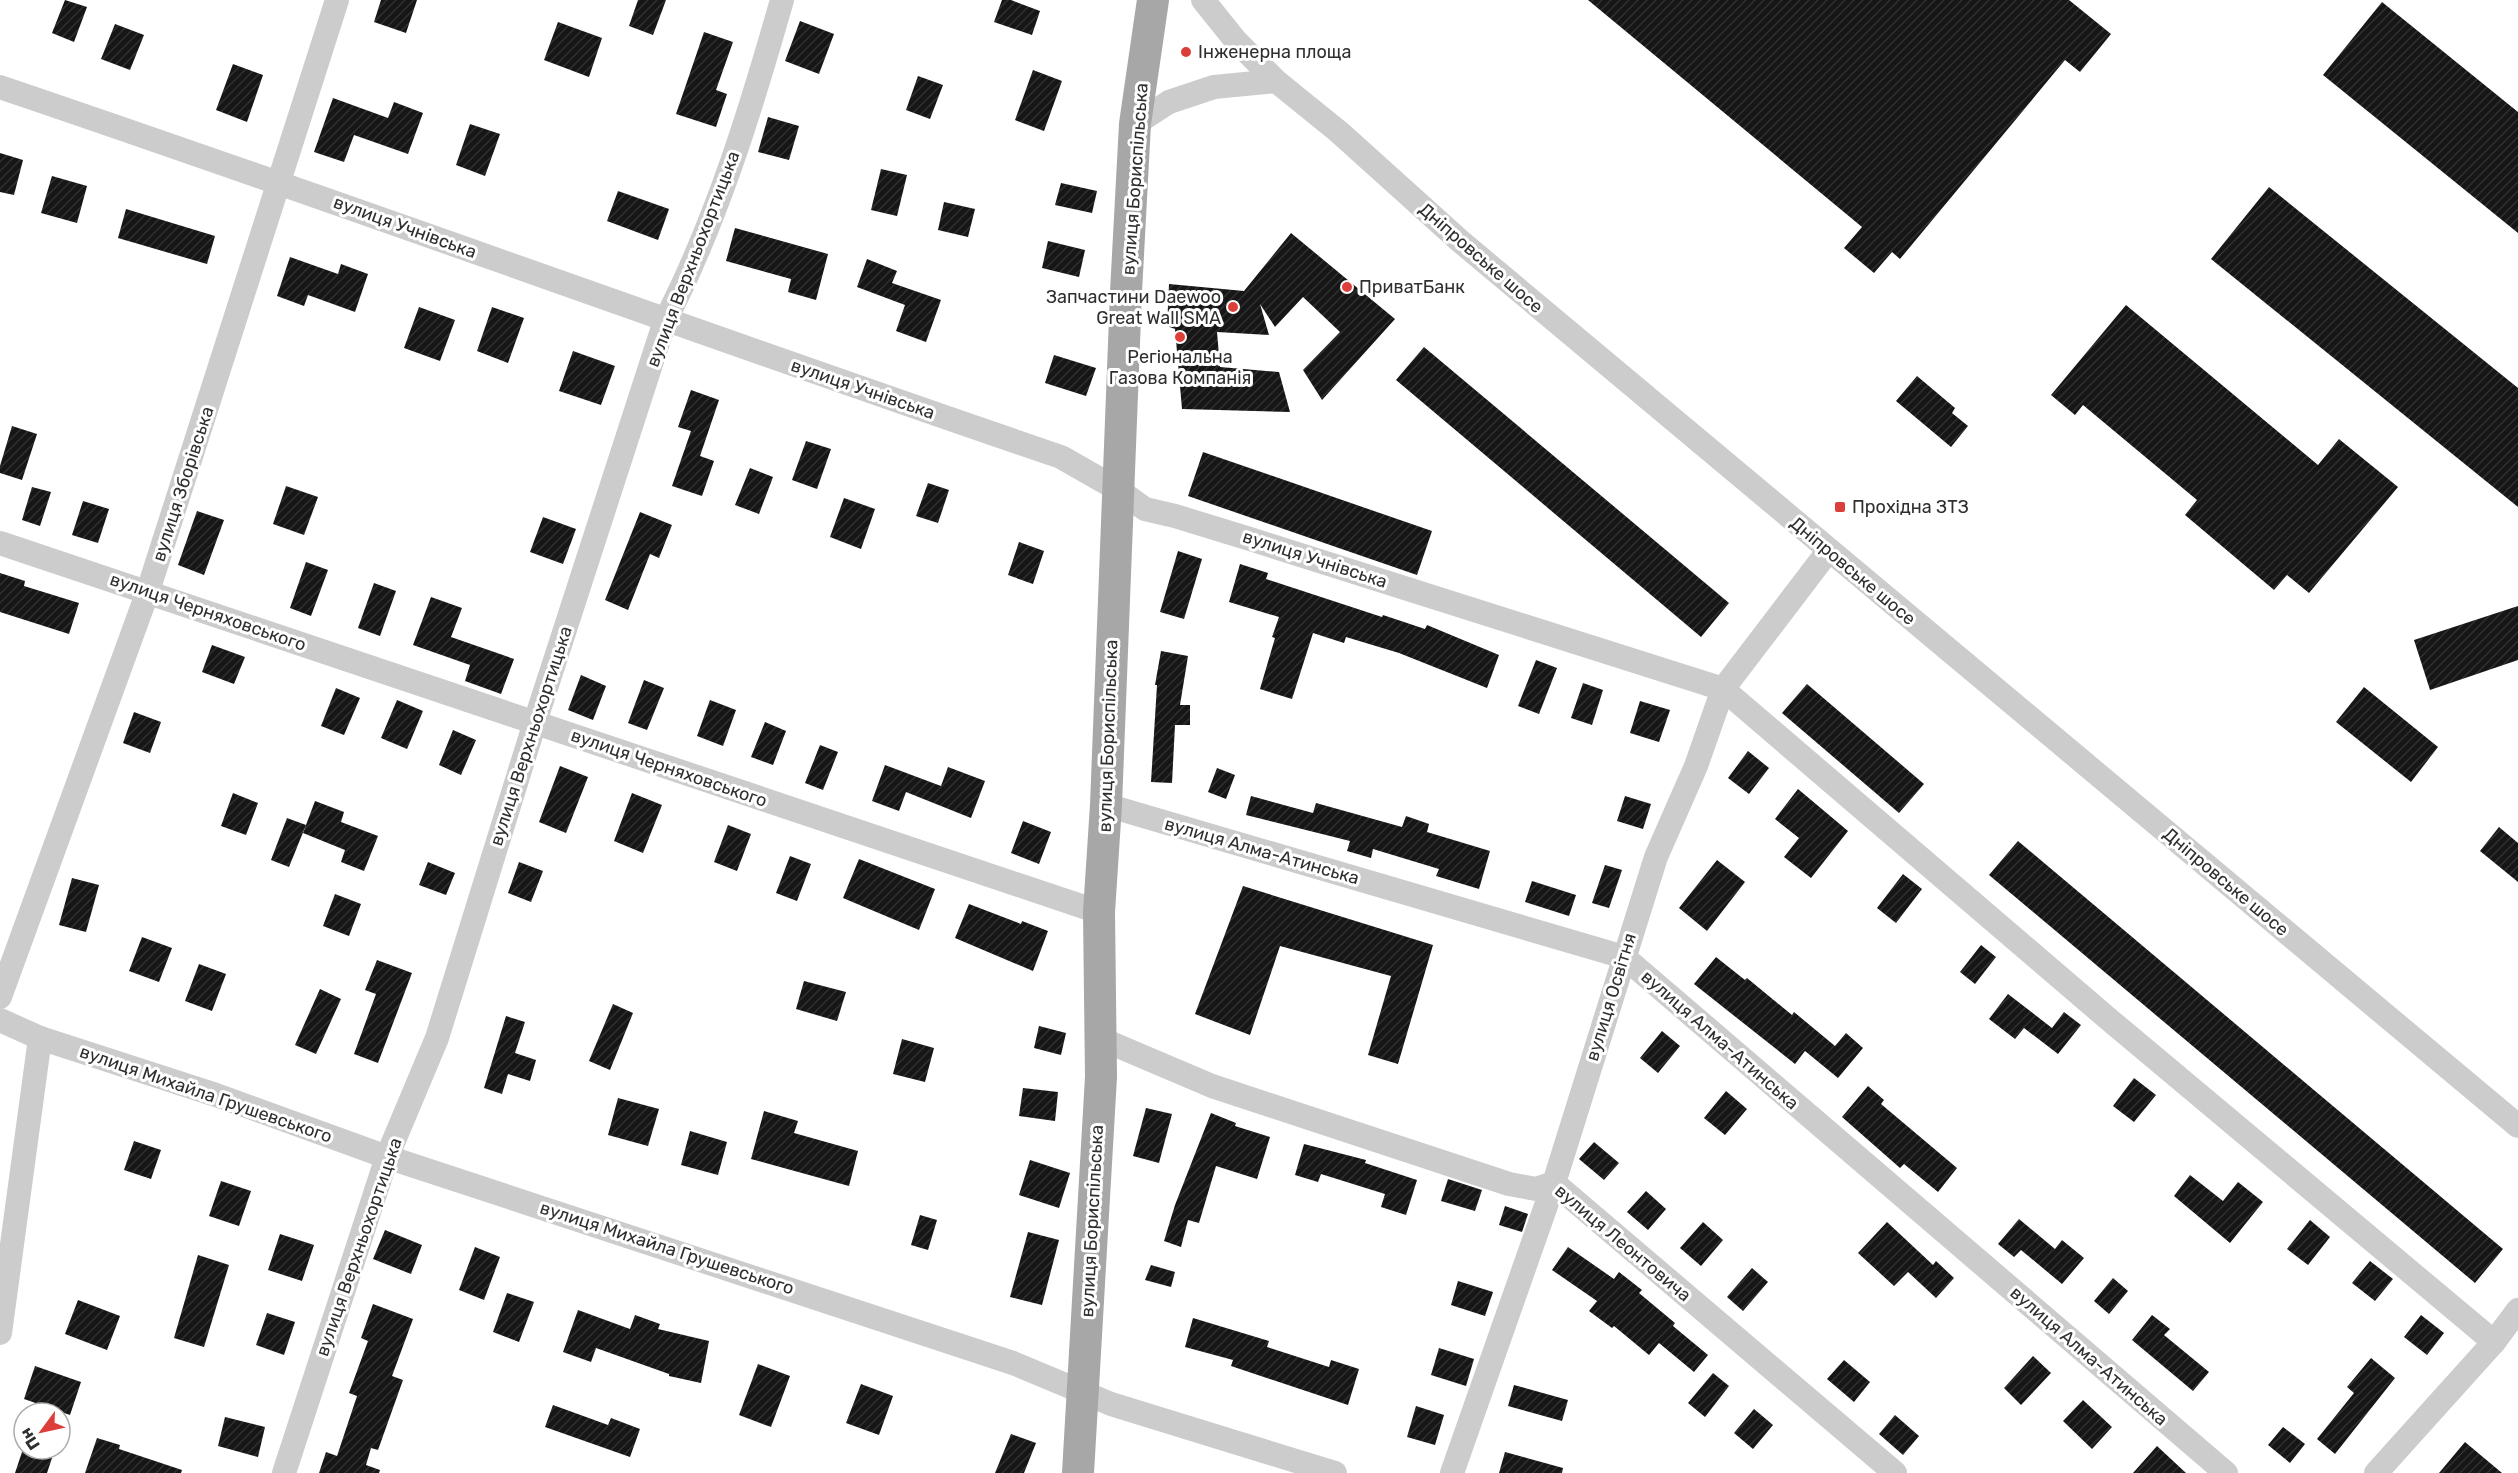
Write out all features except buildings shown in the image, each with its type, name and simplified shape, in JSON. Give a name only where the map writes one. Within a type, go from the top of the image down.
[{"type":"main road","name":"вулиця Бориспільська","points":[[1078,1473],[1101,1077],[1099,912],[1106,806],[1117,489],[1135,123],[1153,0]]},
{"type":"street","name":"вулиця Зборівська","points":[[0,997],[148,591],[337,0]]},
{"type":"street","name":"вулиця Верхньохортицька","points":[[285,1473],[387,1157],[436,1038],[535,722],[665,321],[688,275],[756,94],[782,0]]},
{"type":"street","name":"Дніпровське шосе","points":[[1203,0],[1236,41],[1276,81],[1339,132],[1460,241],[2518,1126]]},
{"type":"street","points":[[1135,123],[1169,102],[1214,87],[1276,81]]},
{"type":"street","name":"вулиця Учнівська","points":[[0,87],[280,182],[665,321],[1061,457],[1117,489],[1145,509],[1250,539],[1723,689]]},
{"type":"street","name":"вулиця Черняховського","points":[[0,543],[535,722],[697,779],[1099,912]]},
{"type":"street","name":"вулиця Освітня","points":[[1452,1473],[1554,1183],[1656,857],[1696,766],[1723,689],[1829,550]]},
{"type":"street","points":[[1723,689],[2112,1022],[2494,1342]]},
{"type":"street","name":"вулиця Алма-Атинська","points":[[1106,806],[1624,957],[2226,1473]]},
{"type":"street","name":"вулиця Михайла Грушевського","points":[[0,1020],[40,1038],[216,1095],[387,1157],[910,1327],[1013,1363],[1111,1404],[1335,1473]]},
{"type":"street","points":[[0,1333],[40,1038]]},
{"type":"street","name":"вулиця Леонтовича","points":[[1099,1038],[1212,1086],[1509,1184],[1536,1189],[1554,1183],[1896,1473]]},
{"type":"street","points":[[2376,1473],[2494,1342],[2518,1310]]},
{"type":"place","name":"Інженерна площа","points":[[1186,52]]},
{"type":"place","name":"ПриватБанк","points":[[1347,287]]},
{"type":"place","name":"Запчастини Daewoo Great Wall SMA","points":[[1233,307]]},
{"type":"place","name":"Регіональна Газова Компанія","points":[[1180,337]]},
{"type":"place","name":"Прохідна ЗТЗ","points":[[1840,507]]}]
